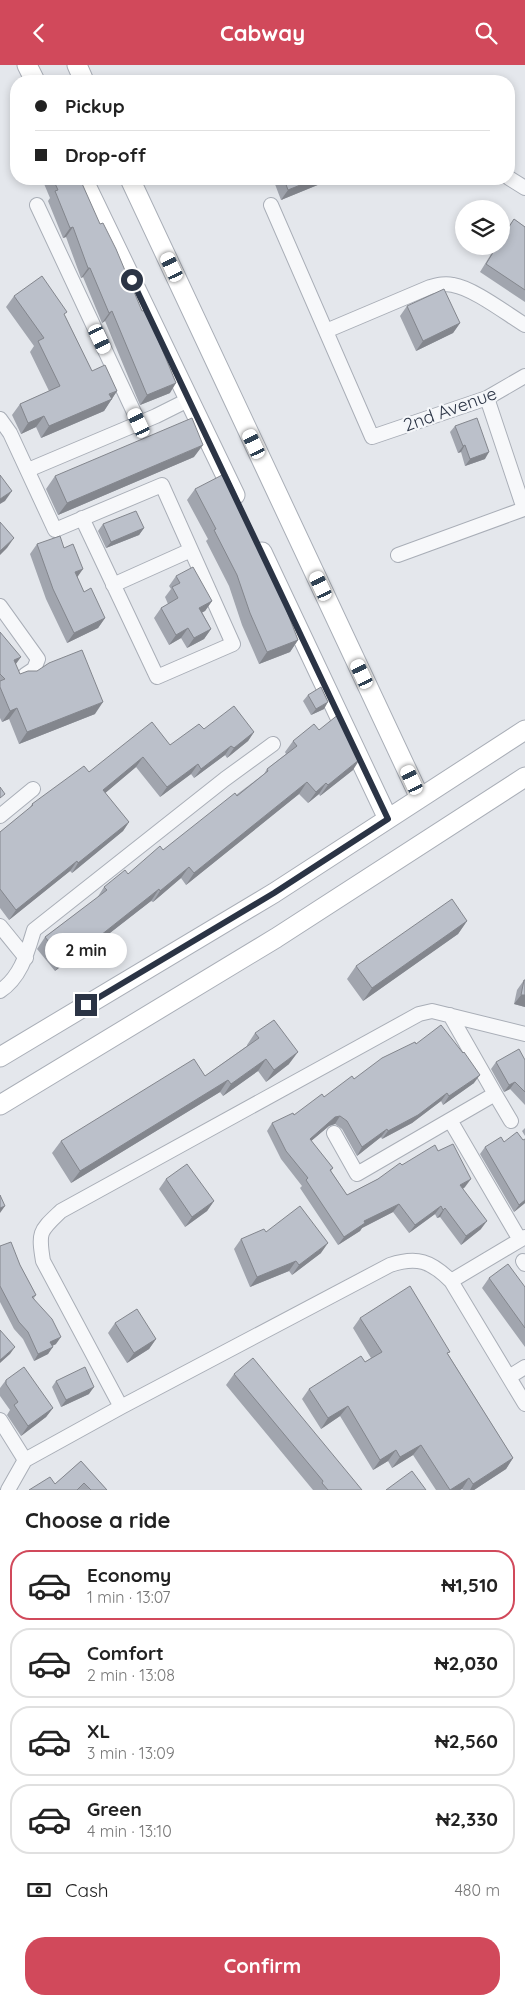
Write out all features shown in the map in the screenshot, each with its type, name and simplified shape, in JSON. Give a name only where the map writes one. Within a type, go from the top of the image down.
[{"type":"street","points":[[85,185],[244,513]]},
{"type":"street","points":[[133,185],[420,798]]},
{"type":"street","points":[[37,205],[139,423]]},
{"type":"street","points":[[271,205],[326,331],[430,287],[443,284],[454,285],[466,290],[525,325]]},
{"type":"street","name":"2nd Avenue","points":[[326,331],[372,437],[487,398],[525,376]]},
{"type":"street","points":[[398,555],[524,509],[487,398]]},
{"type":"street","points":[[28,470],[139,423],[190,399]]},
{"type":"street","points":[[0,419],[10,433],[55,530],[162,485],[233,644],[157,677],[82,519]]},
{"type":"street","points":[[256,539],[388,819]]},
{"type":"street","points":[[113,585],[191,550]]},
{"type":"street","points":[[0,606],[38,659],[34,669],[25,675]]},
{"type":"street","points":[[0,1057],[274,893],[525,730]]},
{"type":"street","points":[[0,991],[8,986],[26,958],[34,930],[225,779],[273,744]]},
{"type":"street","points":[[0,1105],[276,938],[525,777]]},
{"type":"street","points":[[0,816],[33,789]]},
{"type":"street","points":[[0,926],[26,958]]},
{"type":"street","points":[[121,1407],[43,1261],[40,1244],[42,1229],[62,1211],[426,1011],[450,1015],[525,1034]]},
{"type":"street","points":[[450,1015],[511,1121]]},
{"type":"street","points":[[334,1133],[357,1174],[495,1094]]},
{"type":"street","points":[[450,1120],[523,1238],[451,1281]]},
{"type":"street","points":[[8,1490],[24,1460],[390,1265],[405,1260],[422,1261],[438,1267],[451,1281],[525,1404]]},
{"type":"street","points":[[509,1377],[525,1367]]},
{"type":"street","points":[[0,1420],[24,1460]]},
{"type":"building","points":[[56,185],[83,185],[100,224],[103,223],[116,249],[142,311],[146,310],[176,383],[147,395],[112,311],[109,313],[90,268],[88,268],[73,227],[70,228],[55,191],[58,190]]},
{"type":"building","points":[[286,185],[300,185],[288,190]]},
{"type":"building","points":[[514,219],[525,227],[525,290],[486,264],[492,255],[510,255],[510,225]]},
{"type":"building","points":[[42,276],[67,312],[64,314],[92,371],[105,365],[117,391],[109,394],[112,399],[49,426],[44,416],[28,423],[20,404],[60,386],[38,341],[44,338],[14,296]]},
{"type":"building","points":[[444,289],[460,323],[423,341],[407,306]]},
{"type":"building","points":[[192,418],[203,445],[67,503],[55,476]]},
{"type":"building","points":[[477,418],[489,452],[470,459],[455,426]]},
{"type":"building","points":[[226,473],[268,562],[298,640],[267,652],[250,613],[237,575],[195,489]]},
{"type":"building","points":[[0,475],[12,491],[0,499]]},
{"type":"building","points":[[136,511],[144,528],[111,542],[103,524]]},
{"type":"building","points":[[0,522],[14,538],[0,551]]},
{"type":"building","points":[[60,536],[64,548],[73,544],[83,569],[75,572],[84,592],[91,588],[105,618],[74,633],[53,589],[37,544]]},
{"type":"building","points":[[193,567],[212,601],[199,608],[211,629],[194,638],[188,628],[176,635],[161,608],[178,598],[172,587],[180,583],[176,576]]},
{"type":"building","points":[[0,632],[21,657],[14,660],[20,674],[28,671],[37,671],[49,663],[82,650],[103,702],[27,732],[17,708],[10,711],[0,687],[0,681],[5,679],[0,674]]},
{"type":"building","points":[[321,687],[328,702],[316,709],[308,695]]},
{"type":"building","points":[[234,706],[254,732],[234,748],[231,746],[201,769],[198,764],[167,787],[143,757],[103,790],[129,822],[16,910],[0,889],[0,832],[32,804],[84,766],[89,772],[152,722],[170,745],[199,724],[204,729]]},
{"type":"building","points":[[339,714],[360,759],[328,785],[326,783],[316,792],[307,782],[194,873],[189,867],[96,939],[94,936],[63,960],[45,937],[107,890],[104,887],[125,870],[128,874],[160,846],[163,850],[235,793],[237,796],[268,771],[267,769],[297,746],[293,741],[314,724],[319,730]]},
{"type":"building","points":[[0,787],[5,794],[0,798]]},
{"type":"building","points":[[452,899],[467,921],[372,988],[356,966]]},
{"type":"building","points":[[524,980],[525,995],[521,995]]},
{"type":"building","points":[[274,1020],[298,1052],[274,1070],[266,1059],[231,1084],[228,1080],[80,1171],[61,1141],[194,1059],[205,1076],[259,1038],[255,1033]]},
{"type":"building","points":[[441,1025],[464,1052],[480,1075],[449,1096],[447,1093],[418,1115],[388,1131],[387,1129],[362,1147],[347,1121],[340,1116],[335,1117],[310,1139],[333,1168],[330,1170],[347,1195],[378,1179],[400,1163],[402,1165],[435,1145],[438,1151],[453,1144],[471,1179],[460,1185],[487,1221],[466,1236],[445,1208],[443,1210],[441,1206],[415,1225],[399,1204],[364,1221],[365,1223],[344,1237],[306,1180],[308,1178],[286,1151],[272,1123],[293,1113],[294,1115],[322,1094],[324,1097],[352,1076],[354,1079],[382,1058],[415,1042],[416,1044]]},
{"type":"building","points":[[519,1049],[525,1060],[525,1092],[515,1082],[509,1085],[496,1062]]},
{"type":"building","points":[[517,1132],[523,1140],[525,1139],[525,1200],[519,1205],[485,1147],[501,1137],[504,1142]]},
{"type":"building","points":[[187,1164],[214,1201],[192,1217],[166,1179]]},
{"type":"building","points":[[0,1195],[5,1206],[0,1208]]},
{"type":"building","points":[[300,1206],[328,1243],[299,1265],[296,1261],[257,1277],[241,1239],[264,1229],[266,1232]]},
{"type":"building","points":[[11,1242],[20,1265],[36,1295],[32,1297],[52,1319],[61,1337],[50,1342],[53,1347],[38,1354],[28,1332],[19,1322],[0,1286],[0,1246]]},
{"type":"building","points":[[508,1264],[525,1287],[525,1328],[489,1278]]},
{"type":"building","points":[[410,1286],[450,1352],[447,1353],[513,1458],[473,1484],[469,1478],[450,1490],[421,1445],[400,1457],[396,1450],[380,1460],[348,1406],[328,1418],[309,1389],[361,1356],[365,1362],[382,1352],[360,1318]]},
{"type":"building","points":[[137,1309],[156,1339],[134,1353],[115,1323]]},
{"type":"building","points":[[0,1330],[15,1347],[0,1360]]},
{"type":"building","points":[[253,1358],[362,1490],[328,1490],[322,1483],[323,1481],[234,1374]]},
{"type":"building","points":[[24,1367],[53,1408],[28,1426],[14,1405],[18,1402],[6,1384],[6,1380]]},
{"type":"building","points":[[85,1367],[94,1387],[66,1400],[56,1381]]},
{"type":"building","points":[[81,1461],[107,1490],[91,1490],[84,1483],[77,1490],[29,1490],[50,1477],[55,1484]]},
{"type":"building","points":[[412,1471],[426,1490],[386,1490]]},
{"type":"route","points":[[86,1005],[274,893],[388,819],[132,280]]}]
